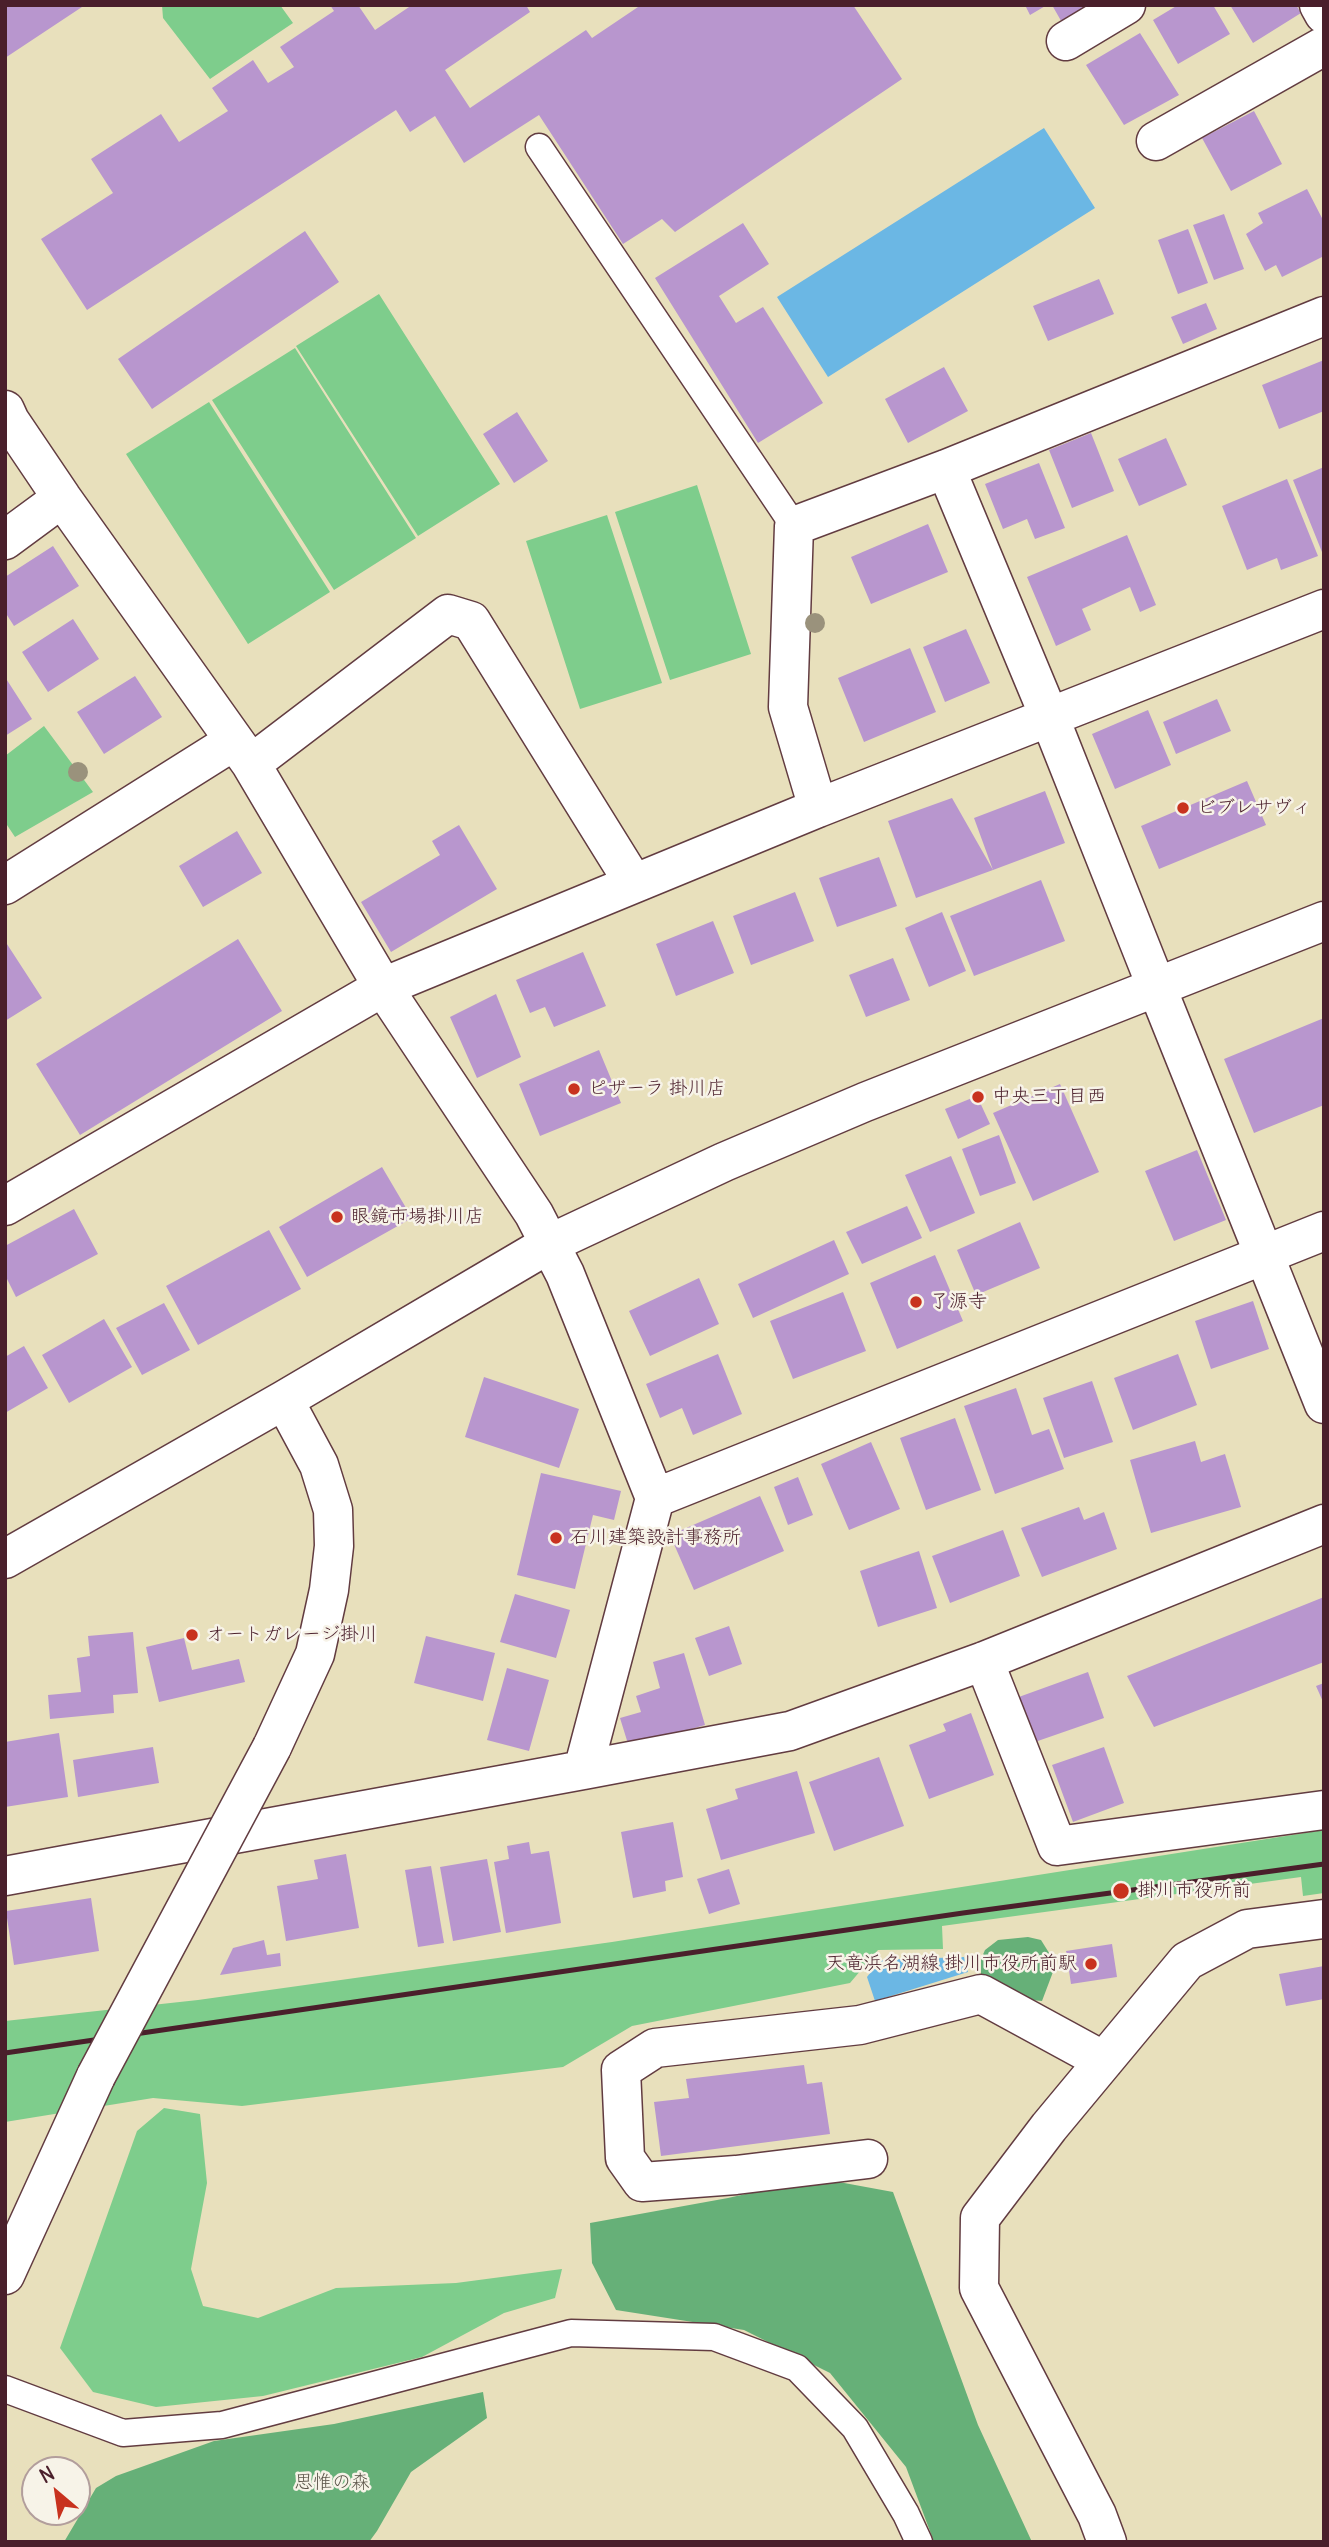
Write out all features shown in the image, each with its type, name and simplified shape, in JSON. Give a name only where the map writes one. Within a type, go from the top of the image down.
[{"type":"street","points":[[1066,41],[1126,5]]},
{"type":"street","points":[[1156,141],[1322,17]]},
{"type":"street","points":[[818,808],[788,707],[794,526],[946,469],[1324,316]]},
{"type":"street","points":[[5,410],[62,498],[243,753],[383,987],[534,1214],[565,1274],[655,1498],[583,1770]]},
{"type":"street","points":[[946,469],[1049,716],[1324,1404]]},
{"type":"street","points":[[5,540],[62,498]]},
{"type":"street","points":[[5,1206],[383,987],[633,882],[1324,609]]},
{"type":"street","points":[[9,875],[243,753],[448,614],[471,621],[633,882]]},
{"type":"street","points":[[5,1559],[284,1400],[549,1244],[724,1161],[865,1102],[1324,921]]},
{"type":"street","points":[[655,1498],[1324,1231]]},
{"type":"street","points":[[5,2275],[96,2076],[272,1746],[314,1654],[329,1590],[334,1546],[333,1510],[319,1465],[284,1400]]},
{"type":"street","points":[[5,1877],[790,1731],[984,1661],[1324,1524]]},
{"type":"street","points":[[984,1661],[1056,1846],[1324,1810]]},
{"type":"street","points":[[1107,2542],[1097,2515],[979,2288],[980,2218],[1049,2127],[1187,1961],[1247,1929],[1324,1919]]},
{"type":"street","points":[[868,2159],[736,2175],[642,2182],[625,2158],[621,2070],[655,2048],[860,2025],[981,1994],[1104,2061]]},
{"type":"lane","points":[[540,147],[794,526]]},
{"type":"lane","points":[[5,2389],[123,2433],[222,2425],[571,2333],[714,2337],[797,2368],[855,2428],[906,2514],[919,2542]]},
{"type":"green space","points":[[162,5],[280,5],[293,23],[210,79],[163,18]]},
{"type":"green space","points":[[379,294],[500,484],[418,536],[296,346]]},
{"type":"green space","points":[[295,348],[416,538],[334,590],[212,400]]},
{"type":"green space","points":[[209,402],[330,592],[248,644],[126,454]]},
{"type":"green space","points":[[697,485],[751,654],[670,680],[615,512]]},
{"type":"green space","points":[[607,515],[662,683],[580,709],[526,541]]},
{"type":"green space","points":[[44,726],[93,792],[15,837],[5,822],[5,756]]},
{"type":"green space","points":[[1324,1830],[1324,1893],[1303,1896],[1301,1877],[942,1926],[943,1949],[878,1950],[850,1983],[632,2026],[563,2067],[242,2106],[153,2098],[5,2122],[5,2021],[198,2000],[612,1942]]},
{"type":"green space","points":[[1028,1937],[1041,1940],[1056,1964],[1042,2001],[996,1997],[981,1974],[981,1959],[985,1950],[998,1940]]},
{"type":"green space","points":[[164,2108],[200,2114],[207,2183],[191,2269],[203,2306],[258,2318],[336,2288],[456,2283],[562,2269],[555,2298],[504,2313],[422,2357],[263,2396],[156,2407],[93,2392],[60,2348],[137,2131]]},
{"type":"green space","points":[[817,2178],[893,2192],[978,2425],[1032,2542],[934,2542],[906,2467],[830,2373],[744,2330],[616,2310],[592,2263],[590,2223],[728,2198]]},
{"type":"green space","name":"思惟の森","points":[[483,2392],[487,2418],[411,2472],[369,2542],[64,2542],[73,2526],[91,2526],[91,2496],[96,2488],[116,2476],[214,2441],[334,2424]]},
{"type":"water","points":[[1044,128],[1095,208],[828,377],[777,297]]},
{"type":"water","points":[[964,1957],[968,1972],[875,2001],[867,1977],[880,1960]]},
{"type":"building","points":[[5,5],[85,5],[5,58]]},
{"type":"building","points":[[330,5],[358,5],[375,30],[412,5],[526,5],[530,12],[445,70],[470,108],[586,30],[592,38],[641,5],[853,5],[902,79],[675,232],[662,219],[623,244],[539,115],[464,163],[435,116],[410,132],[396,110],[87,310],[41,239],[113,193],[91,159],[161,114],[179,142],[228,111],[212,88],[253,60],[268,83],[294,67],[280,47],[334,11]]},
{"type":"building","points":[[1025,5],[1047,5],[1030,15]]},
{"type":"building","points":[[1052,5],[1098,5],[1064,26]]},
{"type":"building","points":[[1178,5],[1213,5],[1230,34],[1178,64],[1153,20]]},
{"type":"building","points":[[1230,5],[1296,5],[1301,13],[1253,43]]},
{"type":"building","points":[[1140,33],[1179,95],[1124,125],[1086,65]]},
{"type":"building","points":[[1254,111],[1282,164],[1231,191],[1202,138]]},
{"type":"building","points":[[1307,189],[1324,222],[1324,256],[1282,277],[1276,265],[1265,271],[1246,234],[1263,223],[1258,213]]},
{"type":"building","points":[[1224,214],[1244,269],[1214,280],[1193,225]]},
{"type":"building","points":[[743,223],[769,264],[719,296],[736,323],[763,307],[823,403],[758,443],[655,278]]},
{"type":"building","points":[[1188,229],[1208,283],[1178,294],[1158,240]]},
{"type":"building","points":[[305,231],[339,282],[152,409],[118,359]]},
{"type":"building","points":[[1099,279],[1114,314],[1048,341],[1033,306]]},
{"type":"building","points":[[1206,303],[1217,329],[1183,344],[1171,317]]},
{"type":"building","points":[[1324,360],[1324,411],[1279,429],[1262,385]]},
{"type":"building","points":[[944,367],[968,411],[908,443],[885,399]]},
{"type":"building","points":[[517,412],[548,461],[514,483],[483,434]]},
{"type":"building","points":[[1091,433],[1114,491],[1072,508],[1049,450]]},
{"type":"building","points":[[1166,438],[1187,485],[1139,506],[1118,459]]},
{"type":"building","points":[[1039,463],[1065,528],[1035,539],[1027,519],[1003,529],[985,484]]},
{"type":"building","points":[[1324,467],[1324,557],[1293,480]]},
{"type":"building","points":[[1287,479],[1318,556],[1281,570],[1277,558],[1247,570],[1222,506]]},
{"type":"building","points":[[928,524],[948,572],[871,604],[851,557]]},
{"type":"building","points":[[1127,535],[1156,605],[1140,612],[1130,587],[1082,609],[1091,630],[1056,646],[1027,577]]},
{"type":"building","points":[[53,546],[79,586],[14,626],[5,612],[5,577]]},
{"type":"building","points":[[73,619],[99,659],[48,692],[22,652]]},
{"type":"building","points":[[966,629],[990,683],[945,702],[923,647]]},
{"type":"building","points":[[910,648],[936,712],[864,742],[838,678]]},
{"type":"building","points":[[135,676],[162,717],[104,754],[77,712]]},
{"type":"building","points":[[5,677],[32,719],[5,736]]},
{"type":"building","points":[[1217,699],[1231,731],[1176,754],[1163,722]]},
{"type":"building","points":[[1148,710],[1171,765],[1115,789],[1092,734]]},
{"type":"building","points":[[1247,781],[1266,825],[1159,869],[1141,826]]},
{"type":"building","points":[[1045,791],[1065,843],[993,870],[974,818]]},
{"type":"building","points":[[952,798],[993,870],[916,898],[888,821]]},
{"type":"building","points":[[459,825],[497,889],[391,952],[361,902],[440,855],[432,841]]},
{"type":"building","points":[[237,831],[262,873],[203,907],[179,866]]},
{"type":"building","points":[[879,857],[897,906],[837,927],[819,878]]},
{"type":"building","points":[[1041,880],[1065,941],[974,976],[950,916]]},
{"type":"building","points":[[795,892],[814,941],[751,965],[733,916]]},
{"type":"building","points":[[942,912],[966,971],[929,987],[905,928]]},
{"type":"building","points":[[713,921],[734,973],[676,996],[656,944]]},
{"type":"building","points":[[238,939],[282,1011],[80,1135],[36,1064]]},
{"type":"building","points":[[5,941],[42,998],[5,1021]]},
{"type":"building","points":[[583,952],[606,1006],[554,1027],[545,1007],[530,1013],[516,980]]},
{"type":"building","points":[[893,958],[910,1000],[866,1017],[849,975]]},
{"type":"building","points":[[496,994],[521,1057],[477,1078],[450,1017]]},
{"type":"building","points":[[1324,1018],[1324,1105],[1254,1133],[1224,1059]]},
{"type":"building","points":[[599,1050],[621,1103],[540,1136],[519,1084]]},
{"type":"building","points":[[1060,1084],[1099,1172],[1033,1201],[993,1113]]},
{"type":"building","points":[[977,1096],[990,1124],[958,1139],[945,1109]]},
{"type":"building","points":[[999,1135],[1016,1183],[980,1196],[962,1149]]},
{"type":"building","points":[[1197,1150],[1226,1220],[1174,1241],[1145,1171]]},
{"type":"building","points":[[951,1156],[975,1213],[930,1232],[905,1175]]},
{"type":"building","points":[[382,1167],[412,1218],[307,1277],[279,1227]]},
{"type":"building","points":[[907,1206],[922,1238],[862,1264],[846,1232]]},
{"type":"building","points":[[74,1209],[98,1254],[16,1297],[5,1275],[5,1246]]},
{"type":"building","points":[[1020,1222],[1040,1268],[976,1295],[957,1250]]},
{"type":"building","points":[[269,1230],[301,1289],[198,1345],[166,1286]]},
{"type":"building","points":[[834,1240],[849,1274],[753,1318],[738,1284]]},
{"type":"building","name":"了源寺","points":[[935,1255],[963,1321],[897,1349],[870,1283]]},
{"type":"building","points":[[699,1278],[719,1324],[650,1356],[629,1311]]},
{"type":"building","points":[[843,1292],[866,1351],[793,1379],[770,1321]]},
{"type":"building","points":[[1253,1301],[1269,1349],[1211,1369],[1195,1321]]},
{"type":"building","points":[[164,1303],[190,1350],[142,1375],[116,1328]]},
{"type":"building","points":[[104,1319],[132,1367],[69,1403],[42,1355]]},
{"type":"building","points":[[24,1346],[48,1388],[5,1413],[5,1357]]},
{"type":"building","points":[[718,1354],[742,1414],[693,1435],[682,1408],[660,1418],[646,1384]]},
{"type":"building","points":[[1178,1354],[1197,1405],[1133,1430],[1114,1378]]},
{"type":"building","points":[[484,1377],[579,1409],[559,1468],[465,1437]]},
{"type":"building","points":[[1092,1381],[1113,1442],[1064,1458],[1043,1398]]},
{"type":"building","points":[[1016,1388],[1032,1435],[1049,1429],[1064,1469],[995,1494],[964,1406]]},
{"type":"building","points":[[955,1418],[981,1490],[926,1510],[900,1438]]},
{"type":"building","points":[[1195,1441],[1201,1462],[1225,1454],[1241,1507],[1151,1533],[1130,1460]]},
{"type":"building","points":[[871,1442],[900,1509],[849,1530],[821,1464]]},
{"type":"building","points":[[541,1473],[621,1491],[614,1520],[593,1515],[575,1589],[517,1575]]},
{"type":"building","points":[[798,1477],[813,1515],[788,1525],[774,1487]]},
{"type":"building","points":[[760,1496],[784,1551],[694,1590],[670,1535]]},
{"type":"building","points":[[1079,1507],[1084,1520],[1104,1512],[1117,1549],[1042,1577],[1021,1528]]},
{"type":"building","points":[[1003,1530],[1020,1576],[950,1603],[932,1556]]},
{"type":"building","points":[[919,1551],[937,1608],[878,1627],[860,1571]]},
{"type":"building","points":[[515,1594],[570,1610],[556,1658],[500,1642]]},
{"type":"building","points":[[1324,1597],[1324,1662],[1154,1727],[1127,1676]]},
{"type":"building","points":[[729,1626],[742,1664],[709,1676],[695,1638]]},
{"type":"building","points":[[133,1632],[138,1693],[113,1695],[114,1713],[50,1719],[48,1695],[81,1692],[77,1658],[90,1656],[88,1636]]},
{"type":"building","points":[[426,1636],[495,1653],[483,1701],[414,1683]]},
{"type":"building","points":[[184,1638],[192,1670],[239,1659],[245,1682],[159,1702],[146,1647]]},
{"type":"building","points":[[684,1653],[705,1725],[629,1747],[620,1718],[641,1712],[636,1696],[660,1688],[653,1662]]},
{"type":"building","points":[[507,1668],[549,1680],[529,1751],[487,1740]]},
{"type":"building","points":[[1088,1672],[1104,1718],[1032,1743],[1016,1698]]},
{"type":"building","points":[[1324,1683],[1324,1704],[1316,1686]]},
{"type":"building","points":[[971,1713],[994,1775],[929,1799],[909,1745],[946,1731],[943,1724]]},
{"type":"building","points":[[59,1733],[68,1797],[5,1807],[5,1742]]},
{"type":"building","points":[[153,1747],[159,1783],[78,1797],[73,1760]]},
{"type":"building","points":[[1104,1747],[1124,1803],[1073,1822],[1052,1765]]},
{"type":"building","points":[[879,1757],[904,1826],[834,1851],[809,1782]]},
{"type":"building","points":[[797,1771],[815,1833],[721,1860],[706,1809],[738,1799],[735,1789]]},
{"type":"building","points":[[673,1822],[683,1877],[665,1881],[666,1891],[633,1898],[621,1832]]},
{"type":"building","points":[[529,1842],[531,1854],[549,1851],[561,1923],[506,1933],[494,1862],[509,1859],[507,1846]]},
{"type":"building","points":[[346,1854],[359,1928],[286,1941],[277,1886],[318,1879],[314,1860]]},
{"type":"building","points":[[487,1859],[501,1932],[453,1941],[440,1867]]},
{"type":"building","points":[[431,1866],[444,1943],[418,1947],[405,1870]]},
{"type":"building","points":[[729,1869],[740,1904],[709,1914],[697,1879]]},
{"type":"building","points":[[91,1898],[99,1951],[14,1965],[6,1911]]},
{"type":"building","points":[[264,1940],[267,1955],[280,1953],[281,1966],[220,1975],[233,1948]]},
{"type":"building","name":"天竜浜名湖線 掛川市役所前駅","points":[[1112,1944],[1117,1977],[1071,1984],[1066,1951]]},
{"type":"building","points":[[1324,1966],[1324,1999],[1286,2006],[1279,1974]]},
{"type":"building","points":[[804,2065],[807,2084],[822,2082],[830,2134],[661,2156],[654,2102],[689,2098],[686,2079]]},
{"type":"railway","points":[[5,2053],[963,1913],[1324,1864]]},
{"type":"place","name":"ビブレサヴィ","points":[[1183,808]]},
{"type":"place","name":"ピザーラ 掛川店","points":[[574,1089]]},
{"type":"place","name":"中央三丁目西","points":[[978,1097]]},
{"type":"place","name":"眼鏡市場掛川店","points":[[337,1217]]},
{"type":"place","name":"了源寺","points":[[916,1302]]},
{"type":"place","name":"石川建築設計事務所","points":[[556,1538]]},
{"type":"place","name":"オートガレージ掛川","points":[[192,1635]]},
{"type":"place","name":"掛川市役所前","points":[[1121,1891]]},
{"type":"place","name":"天竜浜名湖線 掛川市役所前駅","points":[[1091,1964]]}]
